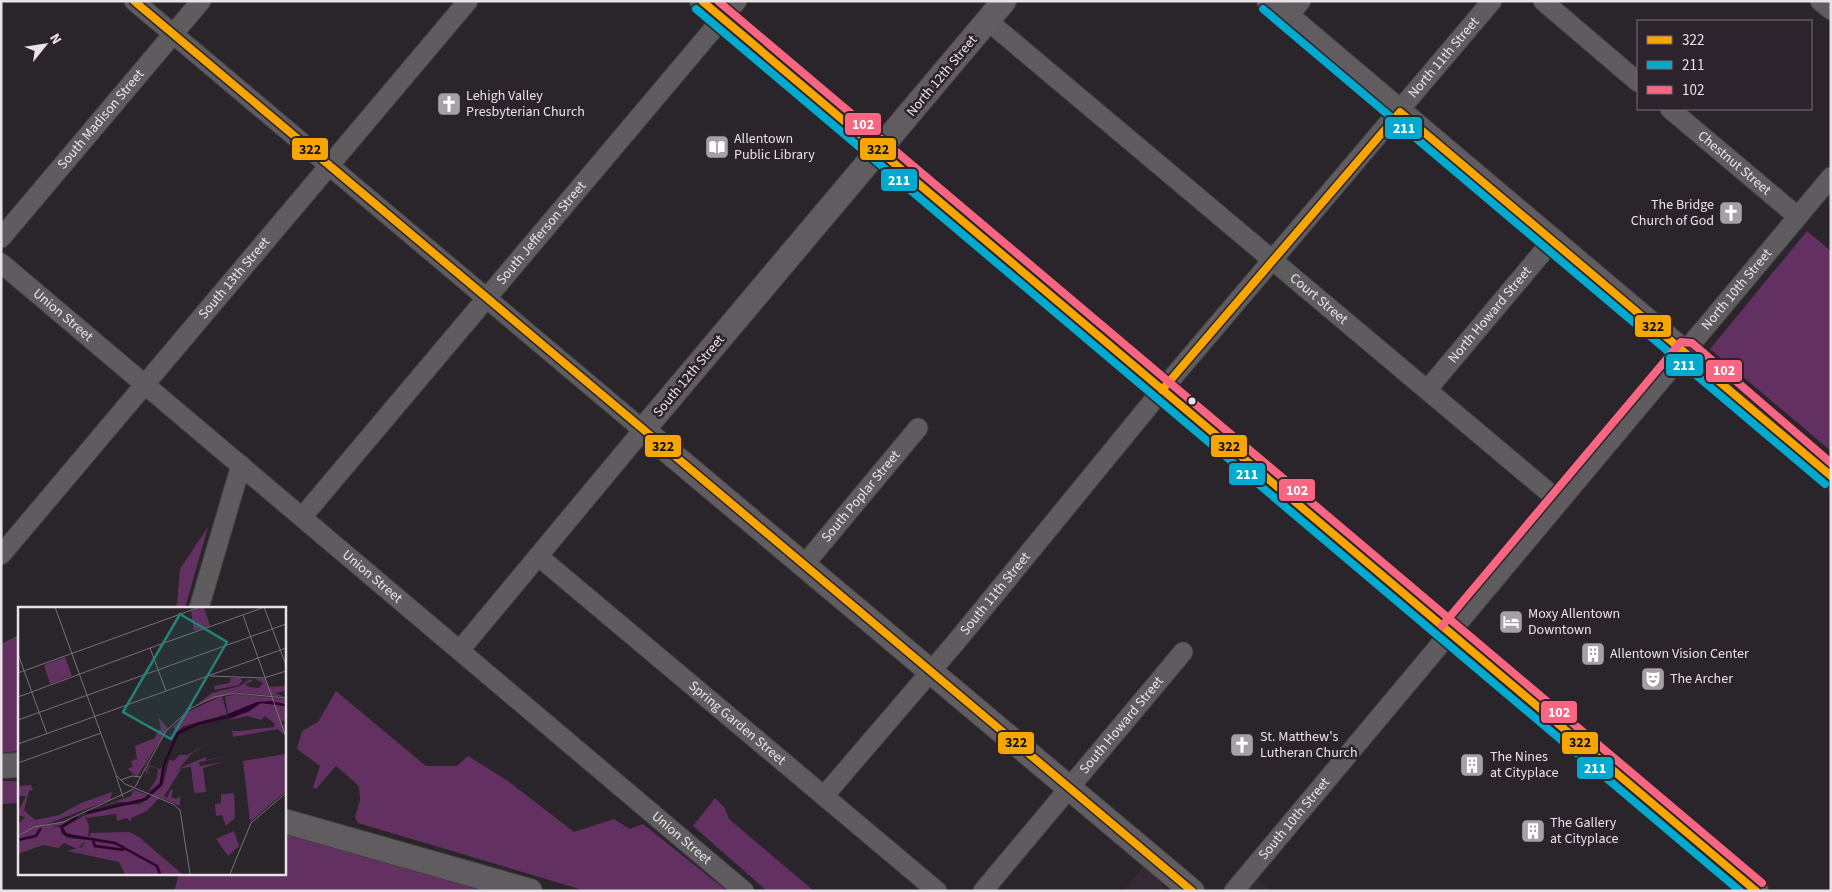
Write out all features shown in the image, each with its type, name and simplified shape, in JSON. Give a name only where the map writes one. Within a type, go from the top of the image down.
[{"type":"main road","points":[[702,1],[729,10],[880,150],[1756,891]]},
{"type":"main road","name":"North 12th Street","points":[[880,150],[1004,1]]},
{"type":"main road","points":[[1269,1],[1294,9],[1400,112],[1831,476]]},
{"type":"main road","name":"South 12th Street","points":[[643,430],[880,150]]},
{"type":"main road","points":[[643,430],[1160,862],[1192,891]]},
{"type":"main road","points":[[1,766],[18,765]]},
{"type":"main road","points":[[285,821],[530,891]]},
{"type":"street","points":[[134,1],[643,430]]},
{"type":"street","name":"South Madison Street","points":[[1,238],[201,1]]},
{"type":"street","name":"South 13th Street","points":[[1,555],[468,1]]},
{"type":"street","name":"North 11th Street","points":[[1162,390],[1400,112],[1492,1]]},
{"type":"street","points":[[1543,1],[1637,81]]},
{"type":"street","points":[[1820,1],[1831,10]]},
{"type":"street","name":"South Jefferson Street","points":[[303,516],[729,10]]},
{"type":"street","name":"Court Street","points":[[988,21],[1558,501]]},
{"type":"street","name":"Chestnut Street","points":[[1671,110],[1797,216]]},
{"type":"street","name":"North 10th Street","points":[[1450,632],[1831,177]]},
{"type":"street","name":"North Howard Street","points":[[1427,390],[1552,240]]},
{"type":"street","name":"Union Street","points":[[1,263],[303,516],[744,891]]},
{"type":"street","name":"South 11th Street","points":[[824,796],[1162,390]]},
{"type":"street","name":"South Poplar Street","points":[[804,564],[918,428]]},
{"type":"street","name":"South 12th Street","points":[[460,650],[643,430]]},
{"type":"street","points":[[199,607],[241,465]]},
{"type":"street","name":"Spring Garden Street","points":[[538,556],[937,891]]},
{"type":"street","name":"South 10th Street","points":[[1234,891],[1450,632]]},
{"type":"street","name":"South Howard Street","points":[[983,891],[1182,652]]},
{"type":"street","points":[[1160,862],[1178,891]]},
{"type":"shaded area","points":[[1807,231],[1831,251],[1831,451],[1710,349]]},
{"type":"shaded area","points":[[208,527],[185,607],[175,607],[177,604],[180,569]]},
{"type":"shaded area","points":[[18,636],[18,751],[1,753],[1,644]]},
{"type":"shaded area","points":[[336,691],[426,766],[457,766],[468,756],[508,781],[574,832],[614,819],[630,829],[643,824],[727,891],[586,891],[358,823],[355,817],[360,800],[359,786],[336,766],[316,789],[313,787],[320,766],[297,749],[302,731],[318,722]]},
{"type":"shaded area","points":[[1,781],[18,781],[18,803],[1,804]]},
{"type":"shaded area","points":[[715,798],[725,808],[729,819],[814,891],[767,891],[693,826]]},
{"type":"shaded area","points":[[285,831],[483,891],[171,891],[175,889],[179,874],[285,874]]},
{"type":"shaded area","points":[[1144,866],[1156,876],[1167,891],[1123,891]]},
{"type":"shaded area","points":[[1255,876],[1273,891],[1243,891]]},
{"type":"transit line","name":"322","points":[[134,1],[1192,891]]},
{"type":"transit line","name":"322","points":[[702,1],[1756,891]]},
{"type":"transit line","name":"102","points":[[718,1],[1762,883]]},
{"type":"transit line","name":"211","points":[[696,9],[1740,891]]},
{"type":"transit line","name":"211","points":[[1263,9],[1825,484]]},
{"type":"transit line","name":"322","points":[[1162,390],[1400,112],[1831,476]]},
{"type":"transit line","name":"102","points":[[1442,626],[1681,342],[1692,343],[1831,463]]},
{"type":"place","name":"Lehigh Valley Presbyterian Church","points":[[449,104]]},
{"type":"place","name":"Allentown Public Library","points":[[717,147]]},
{"type":"place","name":"The Bridge Church of God","points":[[1731,213]]},
{"type":"place","name":"Moxy Allentown Downtown","points":[[1511,622]]},
{"type":"place","name":"Allentown Vision Center","points":[[1593,654]]},
{"type":"place","name":"The Archer","points":[[1653,679]]},
{"type":"place","name":"St. Matthew's Lutheran Church","points":[[1242,745]]},
{"type":"place","name":"The Nines at Cityplace","points":[[1472,765]]},
{"type":"place","name":"The Gallery at Cityplace","points":[[1533,831]]}]
